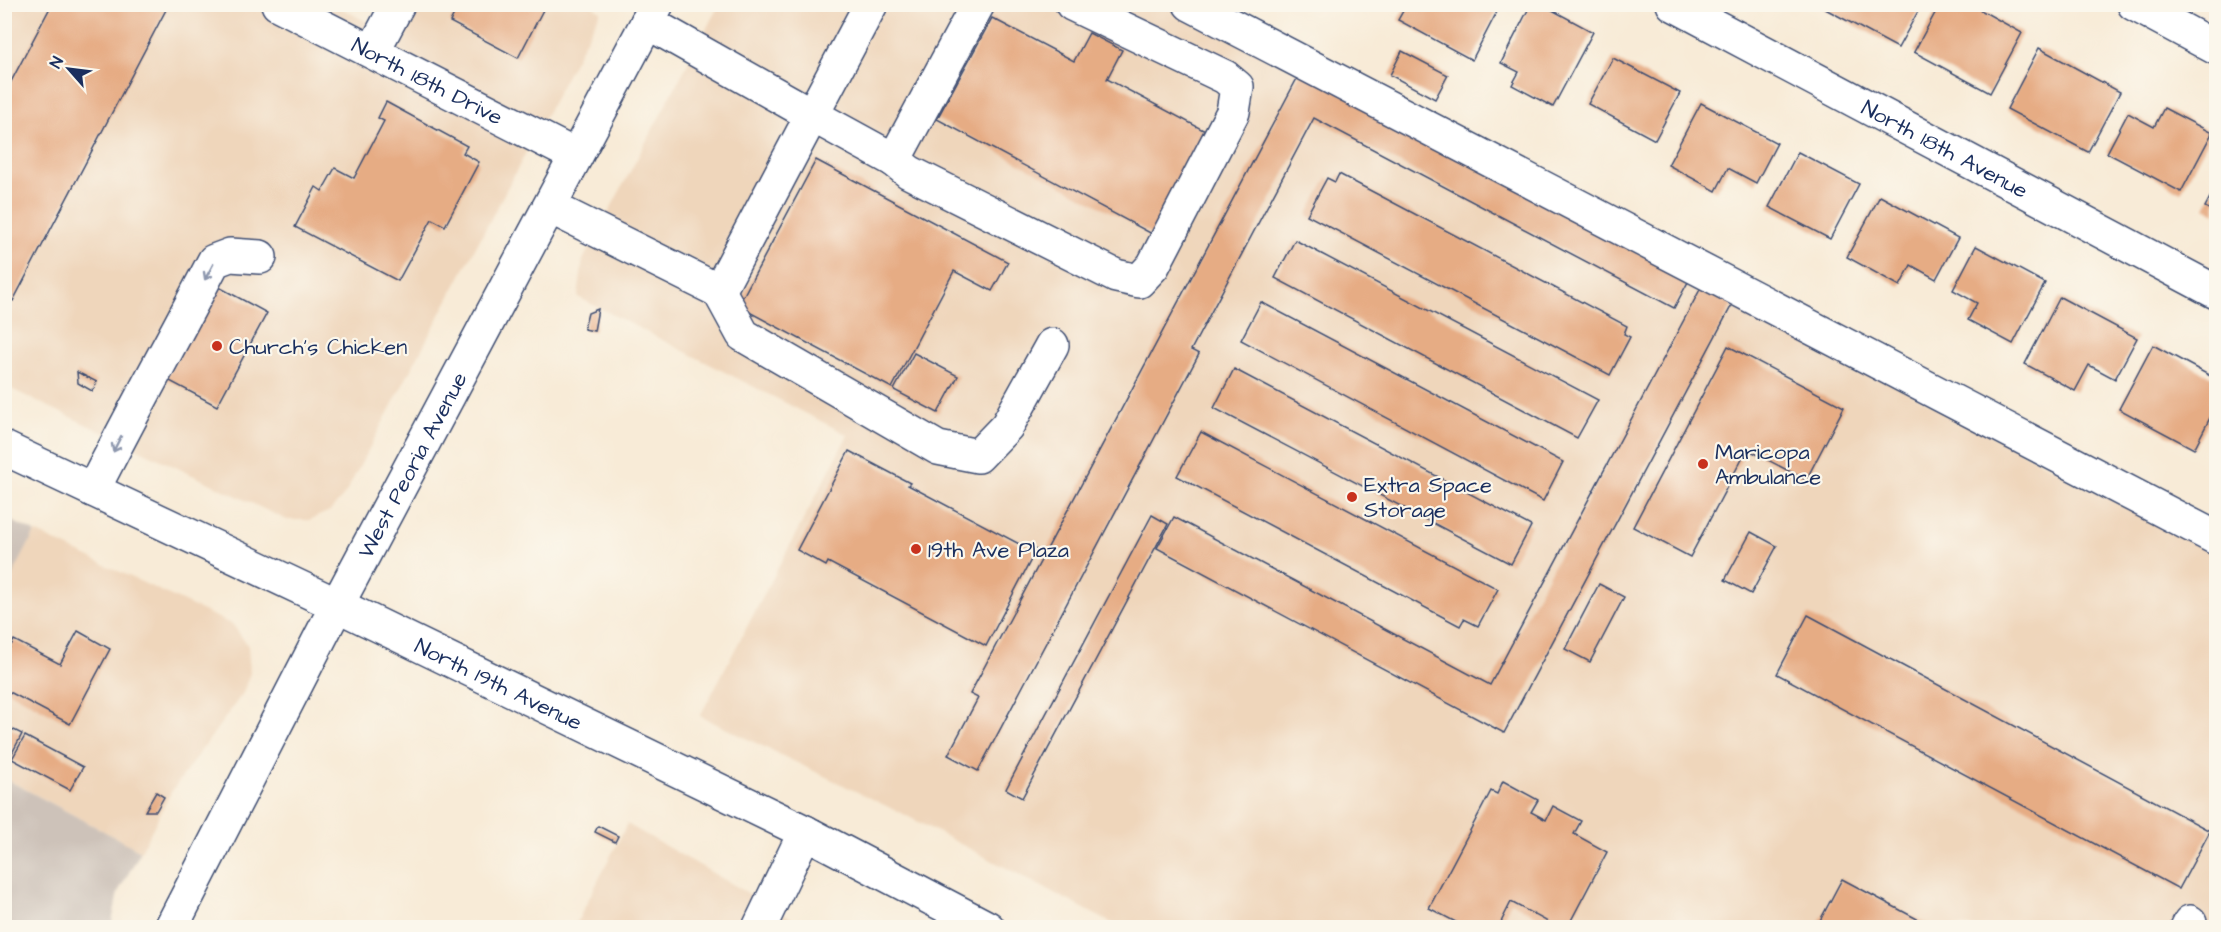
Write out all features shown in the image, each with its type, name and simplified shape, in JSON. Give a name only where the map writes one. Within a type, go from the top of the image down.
[{"type":"main road","name":"North 18th Drive","points":[[278,4],[576,156]]},
{"type":"main road","points":[[373,51],[398,4]]},
{"type":"main road","points":[[719,291],[871,4]]},
{"type":"main road","points":[[894,160],[978,4]]},
{"type":"main road","points":[[652,13],[812,115],[894,160],[909,172],[1116,276],[1139,281],[1153,266],[1233,112],[1237,87],[1224,76],[1071,4]]},
{"type":"main road","points":[[1190,4],[2217,538]]},
{"type":"main road","name":"North 18th Avenue","points":[[1673,4],[2217,292]]},
{"type":"main road","points":[[2133,4],[2217,48]]},
{"type":"main road","name":"West Peoria Avenue","points":[[171,927],[337,605],[652,13]]},
{"type":"main road","points":[[550,207],[719,291],[743,335],[938,447],[978,456],[1007,426],[1052,345]]},
{"type":"main road","points":[[93,490],[214,261],[230,255],[260,257]]},
{"type":"main road","name":"North 19th Avenue","points":[[4,448],[337,605],[806,832],[988,927]]},
{"type":"main road","points":[[759,927],[806,832]]},
{"type":"shaded area","points":[[589,4],[601,11],[345,494],[330,511],[309,520],[287,520],[5,386],[4,5],[335,5],[396,37],[413,5]]},
{"type":"shaded area","points":[[719,5],[1173,5],[2216,554],[2216,927],[1119,927],[905,815],[700,716],[848,435],[578,297],[583,260]]},
{"type":"shaded area","points":[[5,518],[35,532],[5,590]]},
{"type":"shaded area","points":[[35,532],[233,625],[248,646],[250,673],[243,693],[171,792],[141,851],[5,778],[4,590]]},
{"type":"shaded area","points":[[4,778],[141,851],[118,892],[111,927],[5,927]]},
{"type":"shaded area","points":[[627,824],[807,927],[574,928]]},
{"type":"building","points":[[52,4],[169,4],[13,301],[4,296],[4,95]]},
{"type":"building","points":[[459,4],[546,4],[518,58],[450,22]]},
{"type":"building","points":[[1407,4],[1501,4],[1472,60],[1398,20]]},
{"type":"building","points":[[1531,4],[1541,4],[1593,32],[1553,107],[1512,85],[1519,72],[1501,63]]},
{"type":"building","points":[[1816,4],[1922,4],[1898,48]]},
{"type":"building","points":[[1940,4],[1970,4],[2022,33],[1990,93],[1914,52]]},
{"type":"building","points":[[992,18],[1074,61],[1089,33],[1122,50],[1107,79],[1209,133],[1154,235],[937,119]]},
{"type":"building","points":[[2039,48],[2120,92],[2088,152],[2007,109]]},
{"type":"building","points":[[1402,51],[1448,75],[1435,99],[1390,75]]},
{"type":"building","points":[[1613,58],[1680,93],[1655,140],[1588,104]]},
{"type":"building","points":[[1301,71],[1689,280],[1674,308],[1314,118],[1191,350],[1199,354],[978,771],[948,755],[978,698],[970,694]]},
{"type":"building","points":[[386,102],[467,146],[463,153],[479,162],[445,226],[432,219],[398,281],[295,227],[316,187],[322,191],[335,168],[354,178],[384,121],[378,118]]},
{"type":"building","points":[[1701,103],[1777,143],[1756,183],[1728,168],[1716,191],[1668,165]]},
{"type":"building","points":[[2164,108],[2212,133],[2181,192],[2107,153],[2128,113],[2154,127]]},
{"type":"building","points":[[1798,152],[1859,184],[1830,239],[1769,207]]},
{"type":"building","points":[[816,160],[1008,262],[992,291],[954,271],[892,388],[738,306]]},
{"type":"building","points":[[1339,174],[1627,326],[1624,334],[1630,337],[1610,375],[1307,215],[1327,178],[1335,182]]},
{"type":"building","points":[[2216,186],[2216,213],[2205,207]]},
{"type":"building","points":[[1880,196],[1958,238],[1936,279],[1911,265],[1900,286],[1847,257]]},
{"type":"building","points":[[1295,240],[1598,400],[1577,438],[1275,278]]},
{"type":"building","points":[[1976,246],[2045,283],[2013,344],[1968,320],[1977,303],[1953,290]]},
{"type":"building","points":[[1703,284],[1734,301],[1504,733],[1157,548],[1174,517],[1490,685]]},
{"type":"building","name":"Church's Chicken","points":[[217,286],[267,313],[217,406],[166,379]]},
{"type":"building","points":[[2060,297],[2137,338],[2115,379],[2089,365],[2075,391],[2025,364]]},
{"type":"building","points":[[1261,302],[1563,462],[1543,501],[1241,340]]},
{"type":"building","points":[[598,309],[594,331],[584,329],[588,313]]},
{"type":"building","points":[[2153,345],[2216,379],[2216,406],[2194,449],[2119,409]]},
{"type":"building","name":"Maricopa Ambulance","points":[[1728,346],[1844,407],[1806,480],[1747,449],[1690,557],[1633,527]]},
{"type":"building","points":[[914,353],[958,376],[938,413],[894,390]]},
{"type":"building","points":[[1234,369],[1531,526],[1511,564],[1214,408]]},
{"type":"building","points":[[77,372],[97,382],[92,391],[78,383]]},
{"type":"building","points":[[1201,432],[1498,589],[1478,626],[1464,619],[1460,626],[1177,476]]},
{"type":"building","name":"19th Ave Plaza","points":[[849,451],[1021,545],[1022,543],[1036,550],[986,646],[828,562],[826,566],[797,550]]},
{"type":"building","points":[[1152,515],[1168,524],[1022,798],[1006,789]]},
{"type":"building","points":[[1751,532],[1777,546],[1751,594],[1725,580]]},
{"type":"building","points":[[1599,584],[1624,597],[1590,662],[1565,649]]},
{"type":"building","points":[[1808,615],[2210,831],[2179,889],[1777,674]]},
{"type":"building","points":[[78,631],[110,649],[70,724],[4,689],[4,657],[14,640],[60,664]]},
{"type":"building","points":[[4,725],[22,734],[10,757],[4,754]]},
{"type":"building","points":[[25,736],[83,767],[70,790],[12,759]]},
{"type":"building","points":[[1503,781],[1538,800],[1531,812],[1546,820],[1553,806],[1581,821],[1574,834],[1607,852],[1567,928],[1559,928],[1511,902],[1498,928],[1467,928],[1429,908],[1491,791],[1497,794]]},
{"type":"building","points":[[156,792],[164,797],[156,811],[145,811]]},
{"type":"building","points":[[598,826],[618,836],[615,842],[595,832]]},
{"type":"building","points":[[1842,879],[1934,928],[1816,928]]},
{"type":"place","name":"Church's Chicken","points":[[217,346]]},
{"type":"place","name":"Maricopa Ambulance","points":[[1703,464]]},
{"type":"place","name":"Extra Space Storage","points":[[1352,497]]},
{"type":"place","name":"19th Ave Plaza","points":[[916,549]]}]
